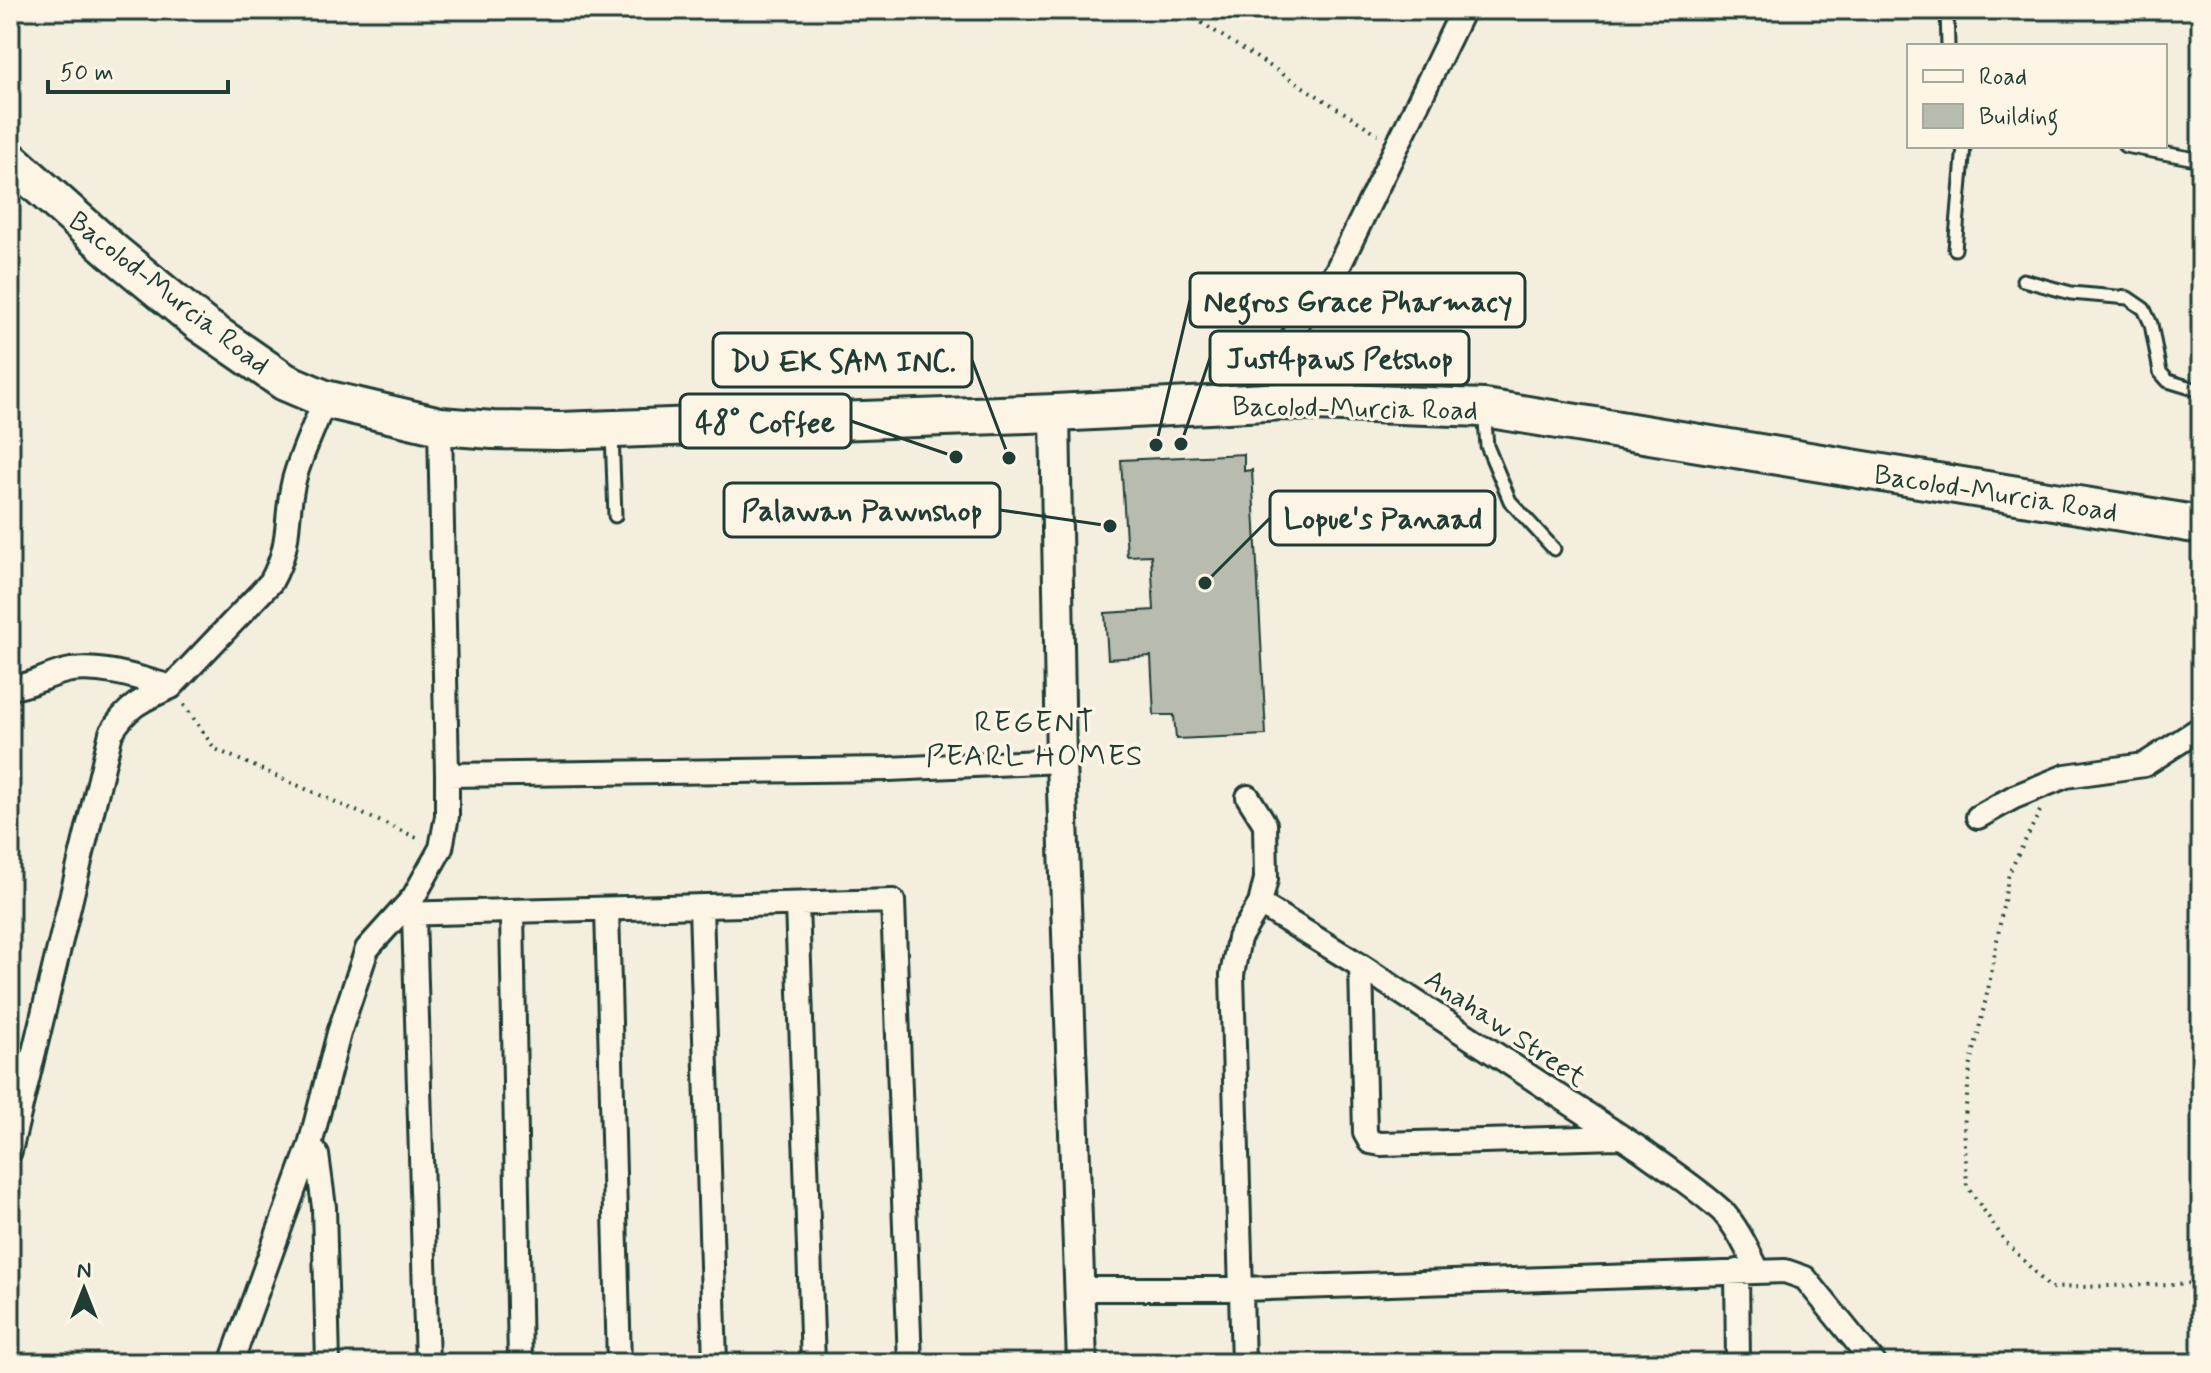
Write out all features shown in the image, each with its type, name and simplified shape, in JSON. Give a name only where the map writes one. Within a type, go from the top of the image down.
[{"type":"main road","name":"Bacolod-Murcia Road","points":[[10,160],[112,251],[201,324],[285,382],[325,399],[440,426],[493,430],[612,428],[1055,413],[1285,401],[1484,408],[2201,525]]},
{"type":"street","points":[[1285,401],[1291,342],[1301,316],[1336,272],[1463,10]]},
{"type":"street","points":[[10,1151],[111,733],[121,715],[135,703],[171,687],[271,582],[289,534],[290,500],[295,478],[325,399]]},
{"type":"street","points":[[1055,413],[1061,761],[1082,1363]]},
{"type":"street","points":[[231,1363],[310,1145],[339,1033],[367,949],[406,915],[441,848],[447,816],[447,775],[440,426]]},
{"type":"street","points":[[11,689],[68,671],[100,669],[171,687]]},
{"type":"street","points":[[1978,817],[2014,797],[2080,773],[2144,765],[2201,728]]},
{"type":"street","points":[[447,775],[889,769],[1061,761]]},
{"type":"street","points":[[1243,1363],[1232,975],[1239,938],[1260,904],[1266,879],[1265,824],[1248,797]]},
{"type":"street","points":[[406,915],[893,901],[910,1363]]},
{"type":"street","name":"Anahaw Street","points":[[1260,904],[1361,966],[1640,1149],[1723,1212],[1743,1241],[1748,1271]]},
{"type":"street","points":[[797,905],[813,1363]]},
{"type":"street","points":[[701,907],[715,1363]]},
{"type":"street","points":[[607,910],[619,1363]]},
{"type":"street","points":[[512,913],[520,1363]]},
{"type":"street","points":[[406,915],[427,1363]]},
{"type":"street","points":[[1361,966],[1365,1133],[1370,1142],[1618,1137]]},
{"type":"street","points":[[310,1145],[317,1155],[324,1207],[328,1363]]},
{"type":"street","points":[[1738,1363],[1748,1271]]},
{"type":"street","points":[[1080,1289],[1240,1289],[1785,1271],[1805,1278],[1874,1363]]},
{"type":"lane","points":[[1947,10],[1948,44]]},
{"type":"lane","points":[[1955,249],[1964,148]]},
{"type":"lane","points":[[2136,148],[2201,160]]},
{"type":"lane","points":[[2023,280],[2071,293],[2128,298],[2144,309],[2151,324],[2160,372],[2168,381],[2201,391]]},
{"type":"lane","points":[[1484,408],[1487,446],[1510,501],[1554,549]]},
{"type":"lane","points":[[612,428],[615,516]]},
{"type":"path","points":[[1181,10],[1397,146]]},
{"type":"path","points":[[171,687],[215,749],[441,848]]},
{"type":"path","points":[[2047,786],[2042,807],[2009,873],[1970,1068],[1964,1126],[1967,1186],[2005,1241],[2050,1288],[2201,1283]]},
{"type":"building","points":[[1244,454],[1244,471],[1252,470],[1266,735],[1176,739],[1174,715],[1154,715],[1151,656],[1108,659],[1105,613],[1154,610],[1151,555],[1127,556],[1121,460]]},
{"type":"place","name":"Just4paws Petshop","points":[[1181,444]]},
{"type":"place","name":"Negros Grace Pharmacy","points":[[1156,445]]},
{"type":"place","name":"48° Coffee","points":[[956,457]]},
{"type":"place","name":"DU EK SAM INC.","points":[[1009,458]]},
{"type":"place","name":"Palawan Pawnshop","points":[[1110,526]]},
{"type":"place","name":"Lopue's Panaad","points":[[1205,583]]},
{"type":"district","name":"REGENT PEARL HOMES","points":[[1035,738]]}]
